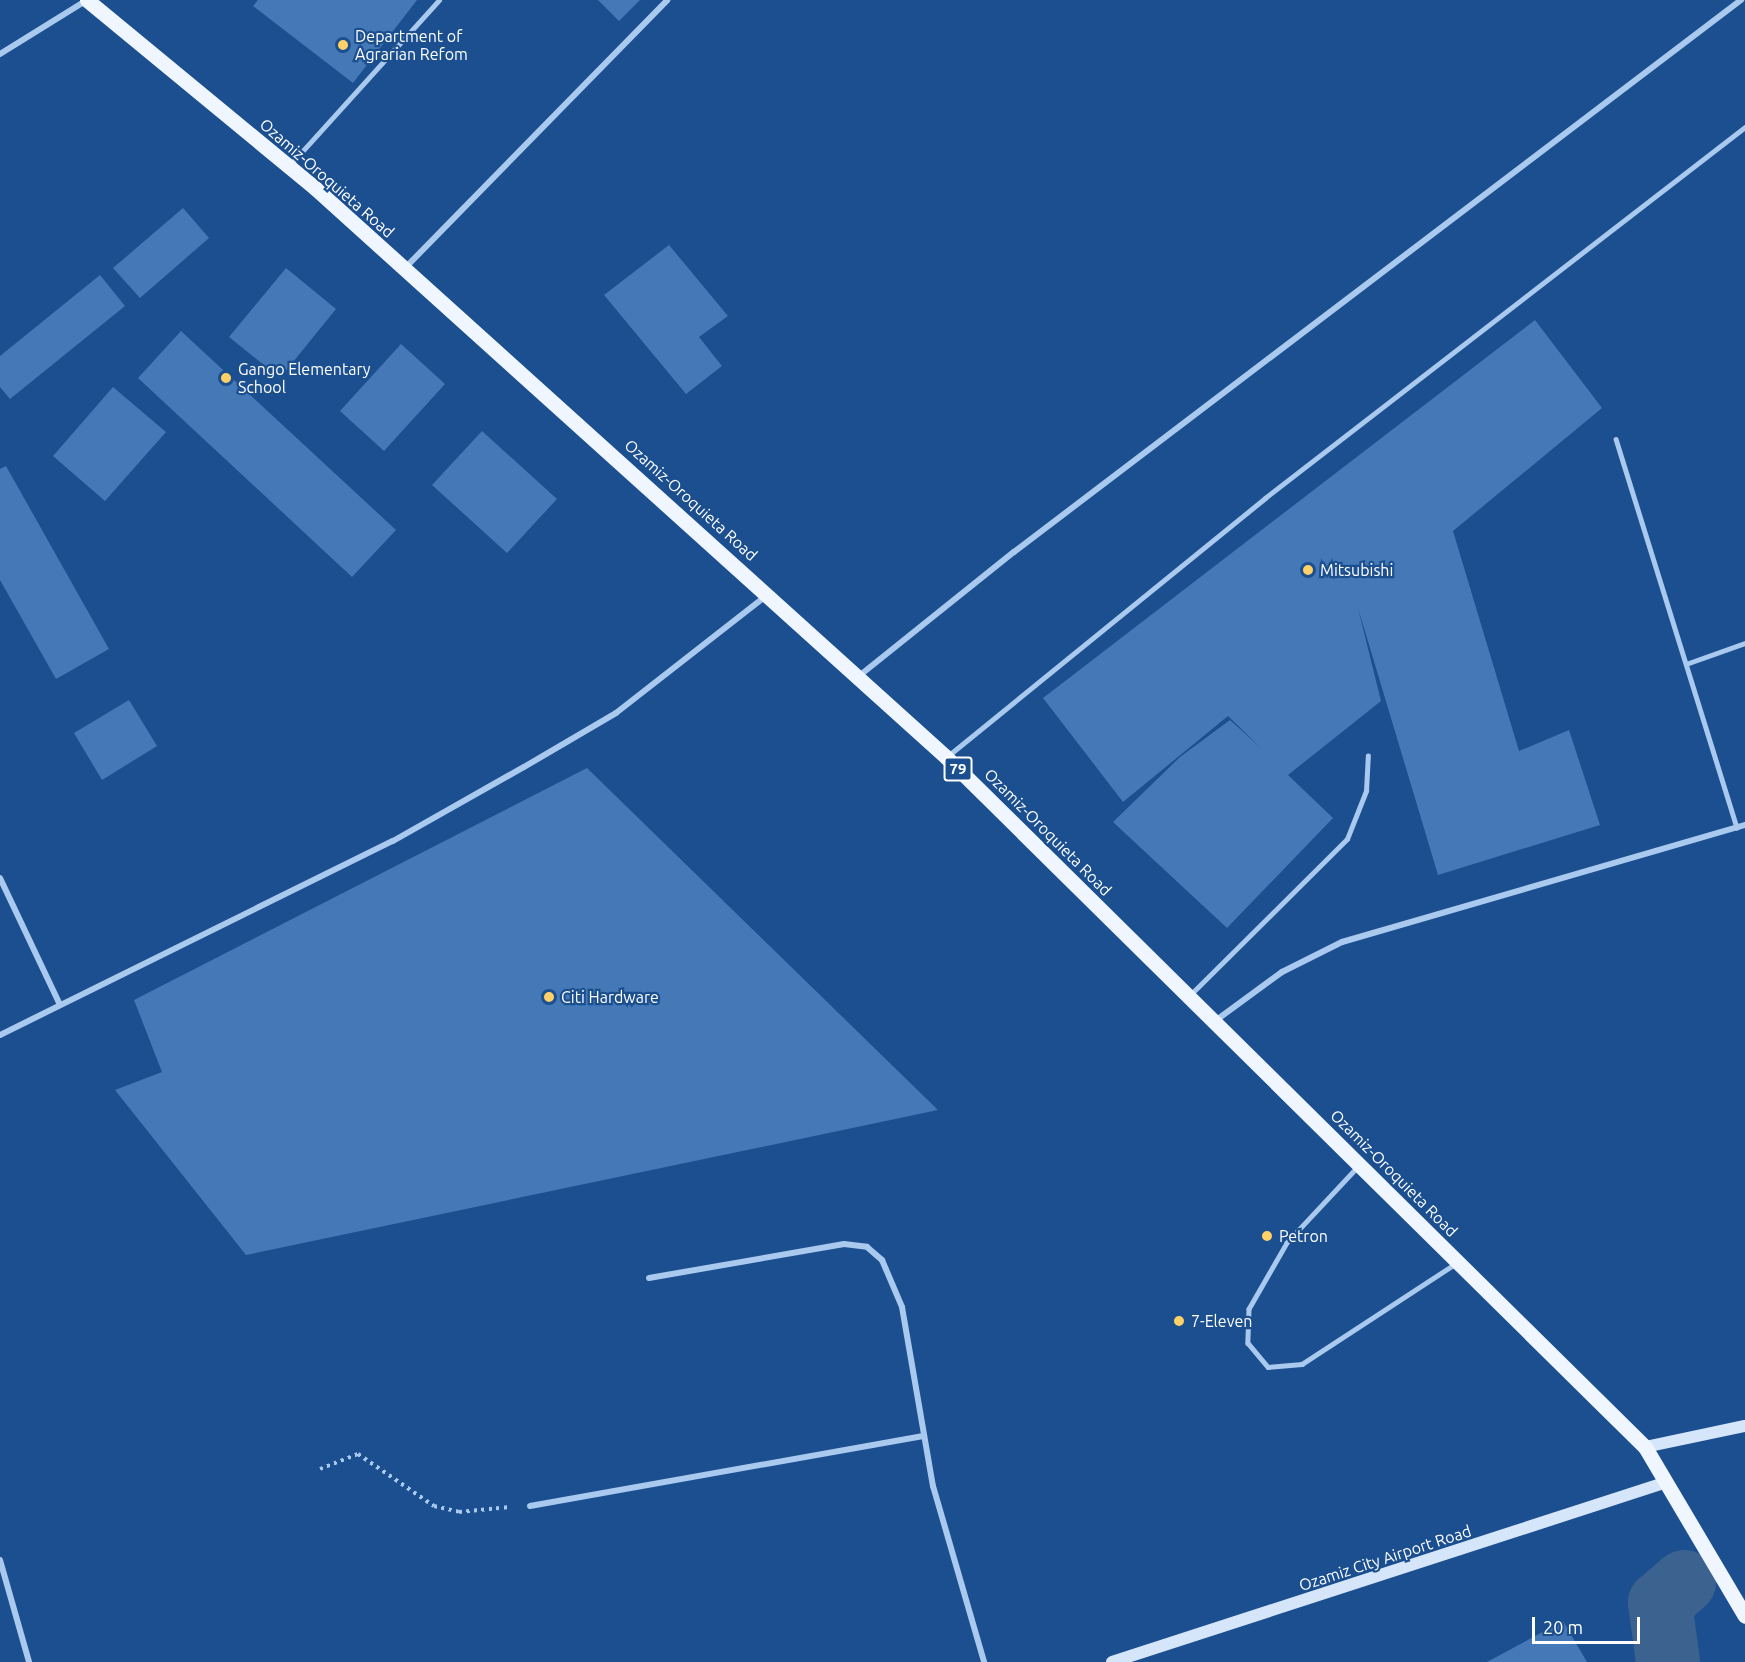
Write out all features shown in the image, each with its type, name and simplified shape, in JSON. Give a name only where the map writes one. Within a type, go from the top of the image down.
[{"type":"main road","name":"Ozamiz-Oroquieta Road","points":[[87,0],[289,167],[405,269],[769,594],[946,757],[1645,1446],[1745,1617]]},
{"type":"main road","points":[[1645,1446],[1745,1426]]},
{"type":"main road","name":"Ozamiz City Airport Road","points":[[1112,1662],[1667,1482]]},
{"type":"street","points":[[0,54],[87,0]]},
{"type":"street","points":[[405,269],[667,0]]},
{"type":"street","points":[[859,677],[1014,552],[1741,0]]},
{"type":"street","points":[[0,1035],[393,841],[524,767],[616,713],[769,594]]},
{"type":"street","points":[[1215,1022],[1282,972],[1342,942],[1745,825]]},
{"type":"street","points":[[0,878],[60,1005]]},
{"type":"street","points":[[649,1278],[844,1244],[867,1247],[882,1260],[902,1307],[922,1436],[984,1662]]},
{"type":"street","points":[[530,1506],[922,1436]]},
{"type":"street","points":[[0,1560],[28,1662]]},
{"type":"lane","points":[[289,167],[439,0]]},
{"type":"lane","points":[[946,757],[1265,498],[1745,127]]},
{"type":"lane","points":[[1616,439],[1737,828]]},
{"type":"lane","points":[[1686,664],[1745,644]]},
{"type":"lane","points":[[1189,996],[1347,839],[1366,791],[1368,756]]},
{"type":"lane","points":[[1360,1165],[1287,1243],[1249,1309],[1248,1343],[1268,1367],[1302,1364],[1458,1262]]},
{"type":"path","points":[[320,1469],[358,1454],[434,1506],[459,1512],[530,1506]]},
{"type":"building","name":"Department of Agrarian Refom","points":[[258,0],[417,0],[353,83],[253,6]]},
{"type":"building","points":[[598,0],[640,0],[619,21]]},
{"type":"building","points":[[183,208],[209,238],[140,298],[113,268]]},
{"type":"building","points":[[669,245],[728,316],[699,337],[722,366],[686,394],[604,295]]},
{"type":"building","points":[[286,268],[336,309],[280,378],[229,337]]},
{"type":"building","points":[[100,275],[125,306],[10,399],[0,387],[0,356]]},
{"type":"building","points":[[1535,320],[1602,408],[1453,531],[1519,751],[1569,730],[1600,825],[1438,875],[1358,608],[1381,701],[1288,775],[1333,818],[1227,928],[1113,822],[1180,757],[1230,720],[1262,749],[1228,716],[1123,802],[1043,698]]},
{"type":"building","points":[[181,331],[396,530],[352,577],[138,378]]},
{"type":"building","points":[[401,344],[445,384],[384,451],[340,411]]},
{"type":"building","points":[[113,387],[166,432],[105,501],[53,456]]},
{"type":"building","points":[[482,431],[557,499],[507,553],[432,485]]},
{"type":"building","points":[[6,466],[109,649],[56,679],[0,580],[0,469]]},
{"type":"building","points":[[129,700],[157,746],[102,780],[74,733]]},
{"type":"building","points":[[587,768],[938,1110],[246,1255],[115,1090],[162,1072],[134,1000]]},
{"type":"building","points":[[1563,1621],[1587,1662],[1487,1662]]},
{"type":"waterway","points":[[1668,1662],[1660,1603],[1684,1582]]},
{"type":"place","name":"Department of Agrarian Refom","points":[[343,45]]},
{"type":"place","name":"Gango Elementary School","points":[[226,378]]},
{"type":"place","name":"Mitsubishi","points":[[1308,570]]},
{"type":"place","name":"Citi Hardware","points":[[549,997]]},
{"type":"place","name":"Petron","points":[[1267,1236]]},
{"type":"place","name":"7-Eleven","points":[[1179,1321]]}]
